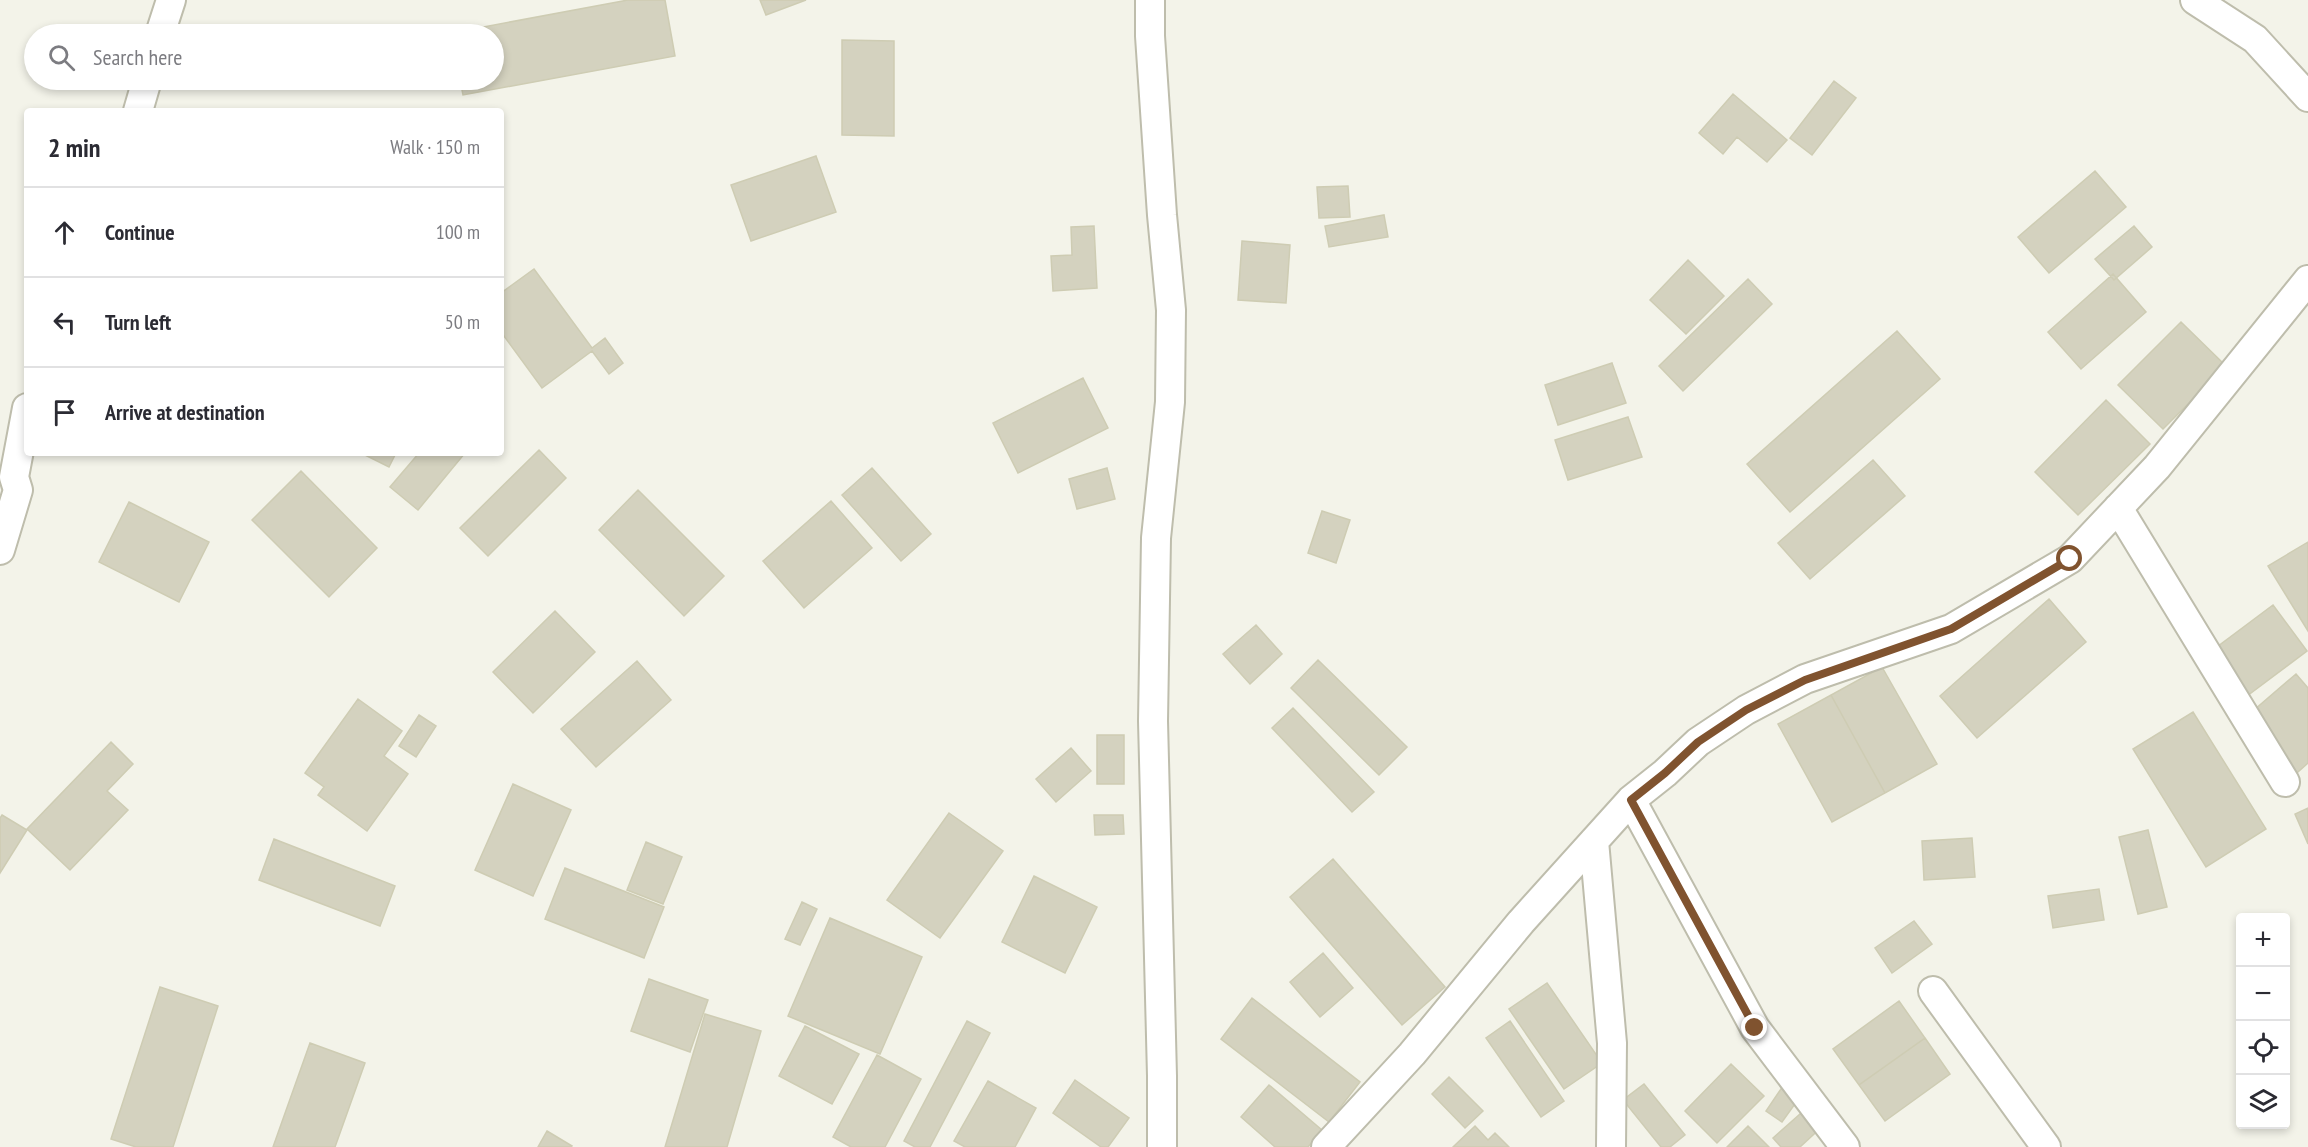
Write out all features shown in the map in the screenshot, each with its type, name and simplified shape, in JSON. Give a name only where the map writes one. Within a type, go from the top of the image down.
[{"type":"street","points":[[163,24],[171,0]]},
{"type":"street","points":[[1150,0],[1150,36],[1162,215],[1171,310],[1170,402],[1156,538],[1153,721],[1162,1147]]},
{"type":"street","points":[[2195,0],[2255,39],[2308,97]]},
{"type":"street","points":[[139,108],[144,90]]},
{"type":"street","points":[[1326,1147],[1412,1054],[1521,922],[1631,800],[1665,773],[1698,742],[1746,710],[1805,680],[1951,629],[2070,559],[2157,467],[2308,280]]},
{"type":"street","points":[[0,550],[18,490],[14,477],[24,424]]},
{"type":"street","points":[[2118,508],[2285,782]]},
{"type":"street","points":[[1631,800],[1755,1028],[1845,1147]]},
{"type":"street","points":[[1594,841],[1612,1043],[1611,1147]]},
{"type":"street","points":[[1933,991],[2046,1147]]},
{"type":"building","points":[[628,0],[665,0],[675,56],[504,87],[504,24],[499,24]]},
{"type":"building","points":[[760,0],[806,0],[766,15]]},
{"type":"building","points":[[842,40],[894,41],[894,136],[842,135]]},
{"type":"building","points":[[1834,81],[1856,98],[1812,155],[1790,138]]},
{"type":"building","points":[[462,90],[490,90],[463,95]]},
{"type":"building","points":[[1733,94],[1787,140],[1767,162],[1737,137],[1723,154],[1699,133]]},
{"type":"building","points":[[816,156],[836,212],[751,241],[731,185]]},
{"type":"building","points":[[2095,171],[2126,207],[2049,273],[2018,237]]},
{"type":"building","points":[[1348,186],[1350,217],[1319,218],[1317,187]]},
{"type":"building","points":[[1384,215],[1388,237],[1329,247],[1325,226]]},
{"type":"building","points":[[1094,226],[1097,288],[1053,291],[1051,256],[1072,255],[1071,227]]},
{"type":"building","points":[[2134,226],[2152,247],[2114,280],[2095,259]]},
{"type":"building","points":[[1242,241],[1290,245],[1286,303],[1238,300]]},
{"type":"building","points":[[1688,260],[1724,296],[1686,334],[1650,300]]},
{"type":"building","points":[[534,269],[592,348],[605,338],[623,363],[609,374],[592,351],[542,388],[504,336],[504,291]]},
{"type":"building","points":[[2113,274],[2146,312],[2081,369],[2048,332]]},
{"type":"building","points":[[1748,279],[1772,304],[1683,391],[1659,366]]},
{"type":"building","points":[[2181,322],[2226,366],[2163,429],[2118,385]]},
{"type":"building","points":[[1897,331],[1940,379],[1790,512],[1747,464]]},
{"type":"building","points":[[1612,363],[1626,403],[1558,425],[1545,385]]},
{"type":"building","points":[[1083,378],[1108,428],[1018,473],[993,423]]},
{"type":"building","points":[[2106,400],[2150,444],[2078,515],[2035,472]]},
{"type":"building","points":[[1628,417],[1642,457],[1568,480],[1555,440]]},
{"type":"building","points":[[539,450],[566,478],[488,556],[460,528]]},
{"type":"building","points":[[367,456],[394,456],[389,467]]},
{"type":"building","points":[[416,456],[463,456],[418,510],[390,487]]},
{"type":"building","points":[[1873,460],[1905,496],[1810,579],[1778,543]]},
{"type":"building","points":[[872,468],[931,534],[901,561],[842,495]]},
{"type":"building","points":[[1107,468],[1115,499],[1077,509],[1069,479]]},
{"type":"building","points":[[301,471],[377,548],[329,597],[252,520]]},
{"type":"building","points":[[638,490],[724,576],[684,616],[599,530]]},
{"type":"building","points":[[831,501],[872,548],[804,608],[763,561]]},
{"type":"building","points":[[129,502],[209,542],[179,602],[99,562]]},
{"type":"building","points":[[1322,511],[1350,520],[1336,563],[1308,553]]},
{"type":"building","points":[[2308,542],[2308,631],[2268,566]]},
{"type":"building","points":[[2049,599],[2086,642],[1977,738],[1940,696]]},
{"type":"building","points":[[2273,605],[2307,651],[2247,696],[2213,650]]},
{"type":"building","points":[[555,611],[595,652],[533,713],[493,672]]},
{"type":"building","points":[[1256,625],[1282,654],[1250,684],[1223,654]]},
{"type":"building","points":[[1318,660],[1407,747],[1379,775],[1291,688]]},
{"type":"building","points":[[637,661],[671,700],[596,767],[561,729]]},
{"type":"building","points":[[1882,667],[1937,764],[1885,793],[1831,695]]},
{"type":"building","points":[[2296,674],[2308,688],[2308,763],[2289,780],[2240,722]]},
{"type":"building","points":[[1831,695],[1885,793],[1832,822],[1778,724]]},
{"type":"building","points":[[358,699],[402,731],[384,756],[408,774],[367,831],[318,795],[324,787],[305,773]]},
{"type":"building","points":[[1293,708],[1374,792],[1352,812],[1272,728]]},
{"type":"building","points":[[2193,712],[2266,829],[2206,867],[2133,749]]},
{"type":"building","points":[[419,715],[436,726],[416,757],[399,746]]},
{"type":"building","points":[[1097,735],[1124,735],[1124,784],[1097,784]]},
{"type":"building","points":[[111,742],[133,764],[107,791],[128,810],[70,870],[27,829]]},
{"type":"building","points":[[1071,748],[1091,771],[1056,802],[1036,779]]},
{"type":"building","points":[[513,784],[571,810],[533,896],[475,870]]},
{"type":"building","points":[[2308,808],[2308,844],[2295,814]]},
{"type":"building","points":[[949,813],[1003,851],[940,938],[887,900]]},
{"type":"building","points":[[2,815],[27,830],[0,873],[0,818]]},
{"type":"building","points":[[1094,815],[1123,815],[1124,834],[1095,835]]},
{"type":"building","points":[[2148,830],[2167,907],[2138,914],[2119,837]]},
{"type":"building","points":[[1972,838],[1975,877],[1924,880],[1922,841]]},
{"type":"building","points":[[274,839],[395,886],[380,926],[259,880]]},
{"type":"building","points":[[646,842],[682,857],[663,904],[627,890]]},
{"type":"building","points":[[1333,859],[1445,987],[1402,1025],[1290,897]]},
{"type":"building","points":[[565,868],[664,907],[644,958],[545,919]]},
{"type":"building","points":[[1034,876],[1097,907],[1065,973],[1002,942]]},
{"type":"building","points":[[2099,889],[2104,920],[2053,928],[2048,896]]},
{"type":"building","points":[[802,902],[817,909],[800,945],[785,939]]},
{"type":"building","points":[[830,918],[922,957],[880,1054],[788,1016]]},
{"type":"building","points":[[1914,921],[1932,944],[1892,973],[1875,948]]},
{"type":"building","points":[[1323,953],[1353,988],[1320,1017],[1290,982]]},
{"type":"building","points":[[649,979],[708,1000],[690,1052],[631,1031]]},
{"type":"building","points":[[1547,983],[1602,1063],[1564,1089],[1509,1009]]},
{"type":"building","points":[[160,987],[218,1006],[173,1147],[136,1147],[111,1139]]},
{"type":"building","points":[[1252,998],[1360,1082],[1329,1122],[1221,1039]]},
{"type":"building","points":[[1899,1001],[1925,1038],[1859,1085],[1833,1049]]},
{"type":"building","points":[[705,1014],[761,1031],[727,1147],[665,1147]]},
{"type":"building","points":[[967,1021],[990,1033],[930,1147],[915,1147],[904,1141]]},
{"type":"building","points":[[1510,1021],[1564,1101],[1541,1117],[1486,1038]]},
{"type":"building","points":[[805,1026],[859,1054],[832,1104],[779,1076]]},
{"type":"building","points":[[1925,1038],[1950,1074],[1885,1121],[1859,1085]]},
{"type":"building","points":[[310,1043],[365,1063],[335,1147],[273,1147]]},
{"type":"building","points":[[877,1055],[921,1079],[885,1147],[851,1147],[833,1137]]},
{"type":"building","points":[[1731,1064],[1764,1096],[1717,1143],[1685,1111]]},
{"type":"building","points":[[1449,1077],[1483,1111],[1465,1128],[1432,1094]]},
{"type":"building","points":[[1075,1080],[1129,1118],[1108,1147],[1101,1147],[1053,1113]]},
{"type":"building","points":[[988,1081],[1036,1108],[1015,1147],[965,1147],[954,1141]]},
{"type":"building","points":[[1644,1084],[1685,1135],[1670,1147],[1661,1147],[1623,1100]]},
{"type":"building","points":[[1269,1085],[1322,1130],[1308,1147],[1275,1147],[1241,1117]]},
{"type":"building","points":[[1783,1086],[1800,1097],[1782,1122],[1766,1111]]},
{"type":"building","points":[[1809,1106],[1825,1124],[1800,1147],[1781,1147],[1773,1138]]},
{"type":"building","points":[[1475,1126],[1488,1140],[1495,1133],[1509,1147],[1453,1147]]},
{"type":"building","points":[[1748,1126],[1769,1147],[1727,1147]]},
{"type":"building","points":[[547,1131],[572,1146],[538,1147]]},
{"type":"route","points":[[1755,1028],[1631,800],[1665,773],[1698,742],[1746,710],[1805,680],[1951,629],[2070,559]]}]
